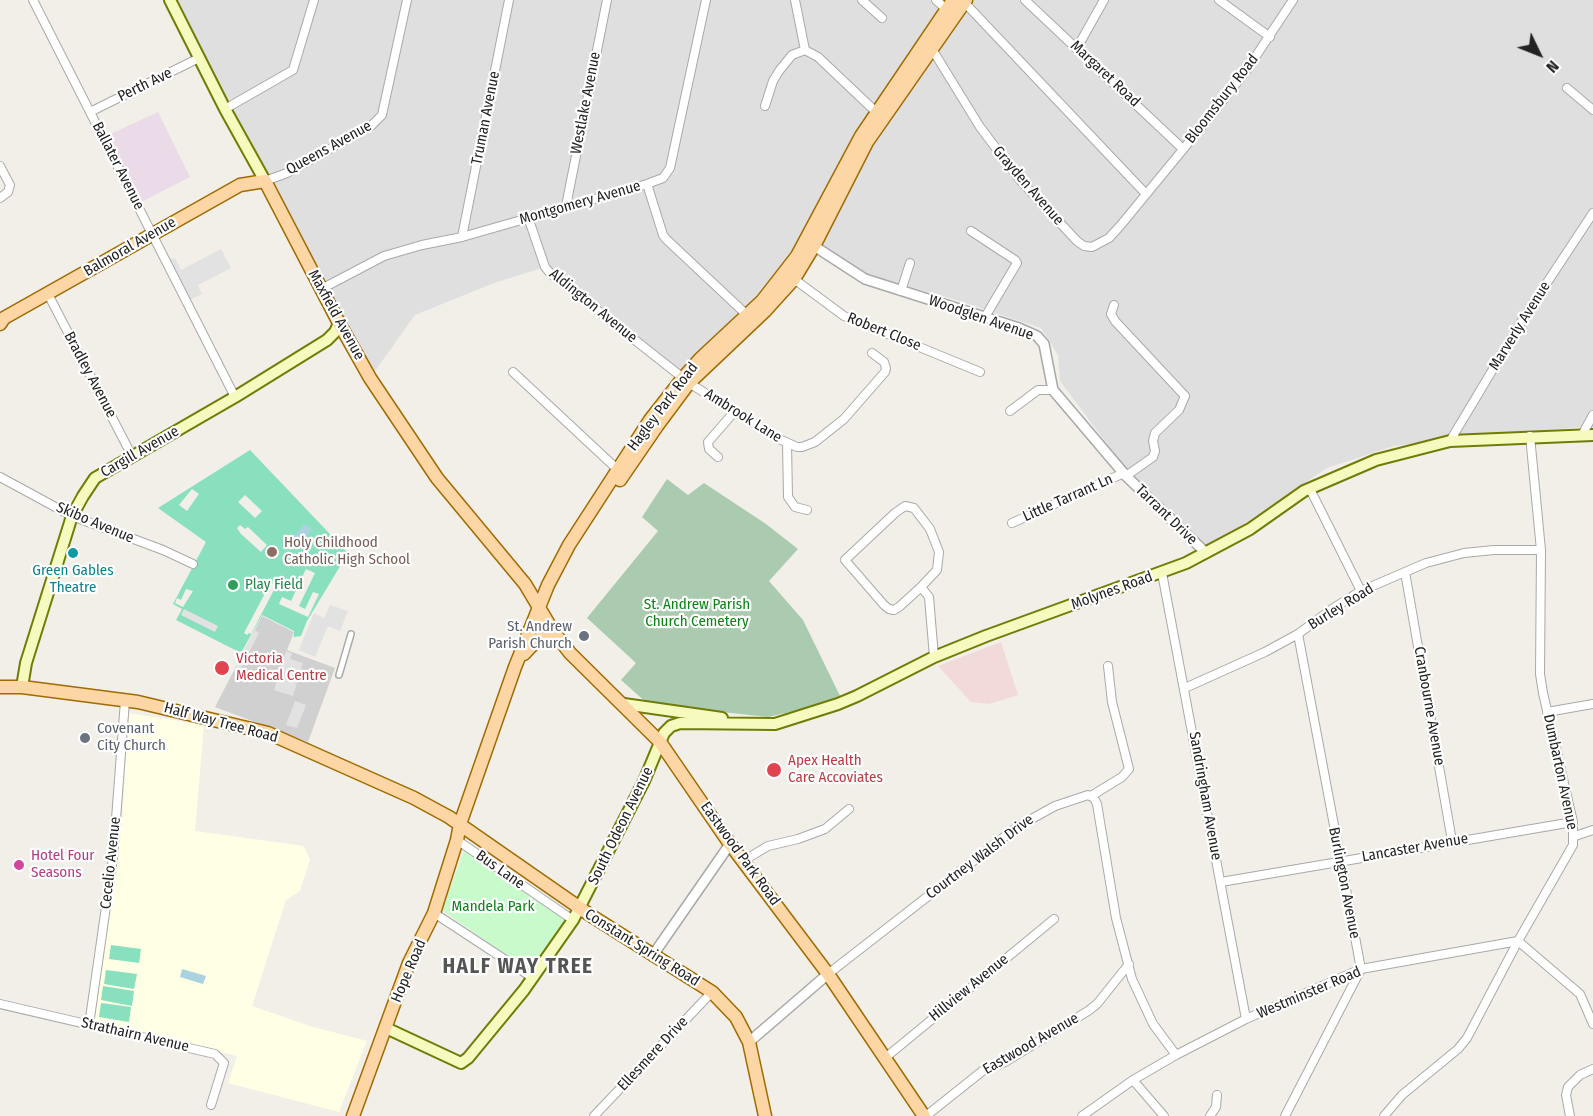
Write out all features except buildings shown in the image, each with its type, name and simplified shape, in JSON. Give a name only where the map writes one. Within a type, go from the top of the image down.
[{"type":"main road","name":"Maxfield Avenue","points":[[170,0],[225,109],[370,378],[437,478],[525,585],[540,611]]},
{"type":"main road","name":"Hagley Park Road","points":[[460,824],[515,667],[569,545],[650,420],[776,285],[810,243],[867,142],[932,49],[957,3]]},
{"type":"main road","name":"Hagley Park Road","points":[[540,611],[585,533],[686,380],[765,311],[794,279],[861,136],[876,111],[957,3]]},
{"type":"main road","name":"Balmoral Avenue","points":[[0,324],[4,318],[240,185],[265,181]]},
{"type":"main road","name":"Cargill Avenue","points":[[22,687],[26,663],[72,516],[95,478],[235,397],[332,336],[339,323]]},
{"type":"main road","name":"Molynes Road","points":[[624,704],[720,718],[785,720],[857,696],[934,657],[997,632],[1162,573],[1250,529],[1310,489],[1376,460],[1450,441],[1587,435]]},
{"type":"main road","name":"Eastwood Park Road","points":[[540,611],[561,642],[598,682],[624,704],[660,742],[743,861],[828,974],[925,1116]]},
{"type":"main road","points":[[515,667],[533,642],[538,639],[550,638],[561,642]]},
{"type":"main road","name":"Half Way Tree Road","points":[[0,687],[22,687],[138,702],[268,732],[414,798],[460,824]]},
{"type":"main road","points":[[660,742],[667,729],[675,724],[775,724],[785,720]]},
{"type":"main road","name":"South Odeon Avenue","points":[[386,1028],[461,1063],[468,1058],[533,978],[573,920],[644,781],[660,742]]},
{"type":"main road","name":"Hope Road","points":[[352,1116],[409,963],[434,913],[460,824]]},
{"type":"main road","name":"Constant Spring Road","points":[[460,824],[580,908],[712,992],[736,1017],[749,1042],[765,1116]]},
{"type":"street","name":"Ballater Avenue","points":[[33,0],[235,397]]},
{"type":"street","points":[[225,109],[292,70],[314,0]]},
{"type":"street","name":"Queens Avenue","points":[[265,181],[287,173],[371,126],[382,115],[407,0]]},
{"type":"street","name":"Truman Avenue","points":[[462,237],[509,0]]},
{"type":"street","name":"Westlake Avenue","points":[[566,206],[607,0]]},
{"type":"street","name":"Montgomery Avenue","points":[[325,287],[384,256],[462,237],[663,178],[670,168],[706,0]]},
{"type":"street","points":[[795,0],[805,50]]},
{"type":"street","points":[[862,0],[882,18]]},
{"type":"street","points":[[936,0],[957,3],[1146,194]]},
{"type":"street","name":"Margaret Road","points":[[1025,0],[1184,149]]},
{"type":"street","points":[[1077,48],[1104,0]]},
{"type":"street","points":[[1219,0],[1270,37]]},
{"type":"street","name":"Bloomsbury Road","points":[[1146,194],[1246,71],[1293,0]]},
{"type":"street","name":"Grayden Avenue","points":[[932,49],[999,154],[1069,234],[1084,246],[1092,248],[1109,238],[1146,194]]},
{"type":"street","points":[[765,106],[773,81],[779,71],[792,56],[805,50]]},
{"type":"street","points":[[805,50],[818,57],[876,111]]},
{"type":"street","name":"Perth Ave","points":[[90,112],[199,58]]},
{"type":"street","points":[[1567,88],[1593,110]]},
{"type":"street","points":[[0,166],[10,185],[8,192],[0,198]]},
{"type":"street","points":[[647,184],[663,235],[747,315]]},
{"type":"street","name":"Marverly Avenue","points":[[1450,441],[1523,319],[1593,213]]},
{"type":"street","name":"Aldington Avenue","points":[[528,217],[545,267],[550,273],[686,380]]},
{"type":"street","points":[[970,231],[1017,263],[985,317]]},
{"type":"street","name":"Woodglen Avenue","points":[[810,243],[865,279],[985,317],[1031,333],[1041,340],[1053,390],[1125,475]]},
{"type":"street","points":[[901,291],[910,263]]},
{"type":"street","name":"Robert Close","points":[[794,279],[844,316],[980,372]]},
{"type":"street","name":"Bradley Avenue","points":[[48,294],[132,456]]},
{"type":"street","name":"Little Tarrant Ln","points":[[1012,523],[1125,475],[1153,457],[1155,433],[1179,410],[1185,396],[1115,321],[1112,315],[1114,305]]},
{"type":"street","name":"Ambrook Lane","points":[[686,380],[787,443],[797,447],[808,446],[836,425],[858,404],[886,368],[884,362],[873,353]]},
{"type":"street","points":[[513,372],[617,469]]},
{"type":"street","points":[[1010,411],[1038,390],[1053,390]]},
{"type":"street","points":[[718,457],[709,449],[708,442],[735,411]]},
{"type":"street","points":[[1587,435],[1593,415]]},
{"type":"street","name":"Dumbarton Avenue","points":[[1384,1116],[1402,1095],[1458,1049],[1467,1038],[1518,941],[1569,853],[1575,836],[1543,693],[1539,653],[1541,549],[1530,436]]},
{"type":"street","points":[[787,443],[788,497],[795,507],[807,510]]},
{"type":"street","name":"Tarrant Drive","points":[[1125,475],[1206,553]]},
{"type":"street","name":"Skibo Avenue","points":[[0,477],[72,516],[163,550],[193,564]]},
{"type":"street","points":[[1310,489],[1361,591]]},
{"type":"street","points":[[905,506],[914,508],[924,521],[933,534],[939,552],[937,570],[921,587],[899,607],[894,610],[889,609],[845,560],[894,513],[905,506]]},
{"type":"street","name":"Burley Road","points":[[1185,688],[1226,671],[1298,634],[1361,591],[1404,572],[1464,553],[1541,549]]},
{"type":"street","name":"Cranbourne Avenue","points":[[1404,572],[1452,841]]},
{"type":"street","name":"Sandringham Avenue","points":[[1162,573],[1246,1019]]},
{"type":"street","points":[[921,587],[929,597],[934,657]]},
{"type":"street","points":[[339,675],[351,634]]},
{"type":"street","name":"Burlington Avenue","points":[[1298,634],[1360,969]]},
{"type":"street","name":"Courtney Walsh Drive","points":[[828,974],[1017,827],[1055,806],[1084,794],[1091,796],[1122,777],[1128,769],[1112,702],[1108,666]]},
{"type":"street","name":"Cecelio Avenue","points":[[89,1025],[113,858],[125,701]]},
{"type":"street","points":[[1547,712],[1593,704]]},
{"type":"street","points":[[1091,796],[1097,804],[1116,918],[1128,964],[1143,1005],[1153,1024],[1176,1055]]},
{"type":"street","points":[[743,861],[768,846],[798,839],[825,829],[849,809]]},
{"type":"street","name":"Lancaster Avenue","points":[[1221,882],[1573,822]]},
{"type":"street","points":[[1575,836],[1593,830]]},
{"type":"street","name":"Bus Lane","points":[[457,840],[573,920]]},
{"type":"street","points":[[653,956],[730,843]]},
{"type":"street","points":[[434,913],[533,978]]},
{"type":"street","name":"Hillview Avenue","points":[[885,1058],[1054,919]]},
{"type":"street","points":[[1518,941],[1580,994],[1593,1024]]},
{"type":"street","name":"Westminster Road","points":[[1082,1116],[1133,1080],[1176,1055],[1246,1019],[1360,969],[1518,941]]},
{"type":"street","name":"Eastwood Avenue","points":[[925,1116],[985,1069],[1005,1062],[1088,1011],[1097,1004],[1128,964]]},
{"type":"street","points":[[1286,1116],[1360,969]]},
{"type":"street","points":[[749,1042],[828,974]]},
{"type":"street","name":"Ellesmere Drive","points":[[594,1116],[712,992]]},
{"type":"street","name":"Strathairn Avenue","points":[[0,1004],[219,1056],[224,1067],[211,1104]]},
{"type":"street","points":[[1570,1116],[1566,1095],[1569,1087],[1573,1080],[1593,1069]]},
{"type":"street","points":[[1133,1080],[1164,1116]]},
{"type":"street","points":[[1210,1116],[1216,1107],[1217,1095]]},
{"type":"shaded area","points":[[170,0],[965,0],[942,15],[794,274],[683,378],[545,267],[494,283],[415,315],[370,378]]},
{"type":"shaded area","points":[[971,0],[1593,0],[1593,426],[1394,446],[1327,468],[1205,550],[1125,468],[1060,381],[1058,355],[1041,328],[953,299],[867,275],[818,246],[889,118]]},
{"type":"shaded area","points":[[158,112],[190,177],[141,202],[106,136]]},
{"type":"shaded area","points":[[221,249],[231,268],[198,285],[202,294],[190,300],[169,260],[175,258],[181,270]]},
{"type":"shaded area","points":[[330,605],[348,611],[340,631],[328,626],[315,657],[299,650],[314,613],[324,618]]},
{"type":"shaded area","points":[[184,609],[218,626],[215,632],[181,615]]},
{"type":"shaded area","points":[[262,616],[294,632],[287,650],[335,668],[308,742],[215,707]]},
{"type":"shaded area","points":[[254,630],[259,633],[238,674],[233,672]]},
{"type":"shaded area","points":[[1001,642],[1018,695],[989,704],[971,702],[938,666]]},
{"type":"shaded area","points":[[286,651],[292,653],[290,659],[303,663],[293,696],[274,690]]},
{"type":"shaded area","points":[[295,701],[306,705],[297,728],[286,725]]},
{"type":"shaded area","points":[[128,713],[204,725],[195,831],[304,846],[310,860],[300,891],[286,900],[252,1006],[310,1026],[367,1041],[339,1112],[228,1083],[237,1056],[94,1020],[122,824]]},
{"type":"green space","name":"Holy Childhood Catholic High School","points":[[250,450],[348,553],[307,621],[301,636],[294,637],[294,631],[262,615],[241,653],[176,620],[182,609],[173,604],[206,542],[158,508]],"holes":[[[192,489],[199,494],[187,511],[179,505]],[[245,495],[262,511],[255,518],[238,502]],[[240,525],[245,529],[248,527],[267,545],[261,552],[237,528]],[[306,569],[315,573],[299,606],[305,609],[313,592],[319,594],[308,617],[279,604],[282,597],[291,601]],[[271,582],[276,586],[251,634],[244,633]],[[186,589],[193,591],[183,607],[175,603],[177,598],[181,600]]]},
{"type":"green space","name":"St. Andrew Parish Church Cemetery","points":[[667,479],[688,495],[704,483],[766,524],[798,549],[769,581],[803,620],[842,700],[768,717],[648,704],[621,680],[636,663],[587,618],[658,531],[642,517]]},
{"type":"green space","name":"Mandela Park","points":[[464,851],[501,873],[568,920],[529,971],[442,910]]},
{"type":"green space","points":[[111,945],[141,949],[139,963],[109,959]]},
{"type":"green space","points":[[106,970],[137,974],[134,989],[104,984]]},
{"type":"green space","points":[[103,986],[134,991],[132,1006],[101,1000]]},
{"type":"green space","points":[[101,1003],[131,1007],[129,1022],[99,1017]]},
{"type":"water","points":[[305,524],[312,530],[294,549],[287,543]]},
{"type":"water","points":[[182,969],[206,976],[203,984],[180,977]]},
{"type":"place","name":"Holy Childhood Catholic High School","points":[[272,552]]},
{"type":"place","name":"Green Gables Theatre","points":[[73,553]]},
{"type":"place","name":"Play Field","points":[[233,585]]},
{"type":"place","name":"St. Andrew Parish Church","points":[[584,636]]},
{"type":"place","name":"Victoria Medical Centre","points":[[222,668]]},
{"type":"place","name":"Covenant City Church","points":[[85,738]]},
{"type":"place","name":"Apex Health Care Accoviates","points":[[774,770]]},
{"type":"place","name":"Hotel Four Seasons","points":[[19,865]]},
{"type":"district","name":"HALF WAY TREE","points":[[518,967]]}]
